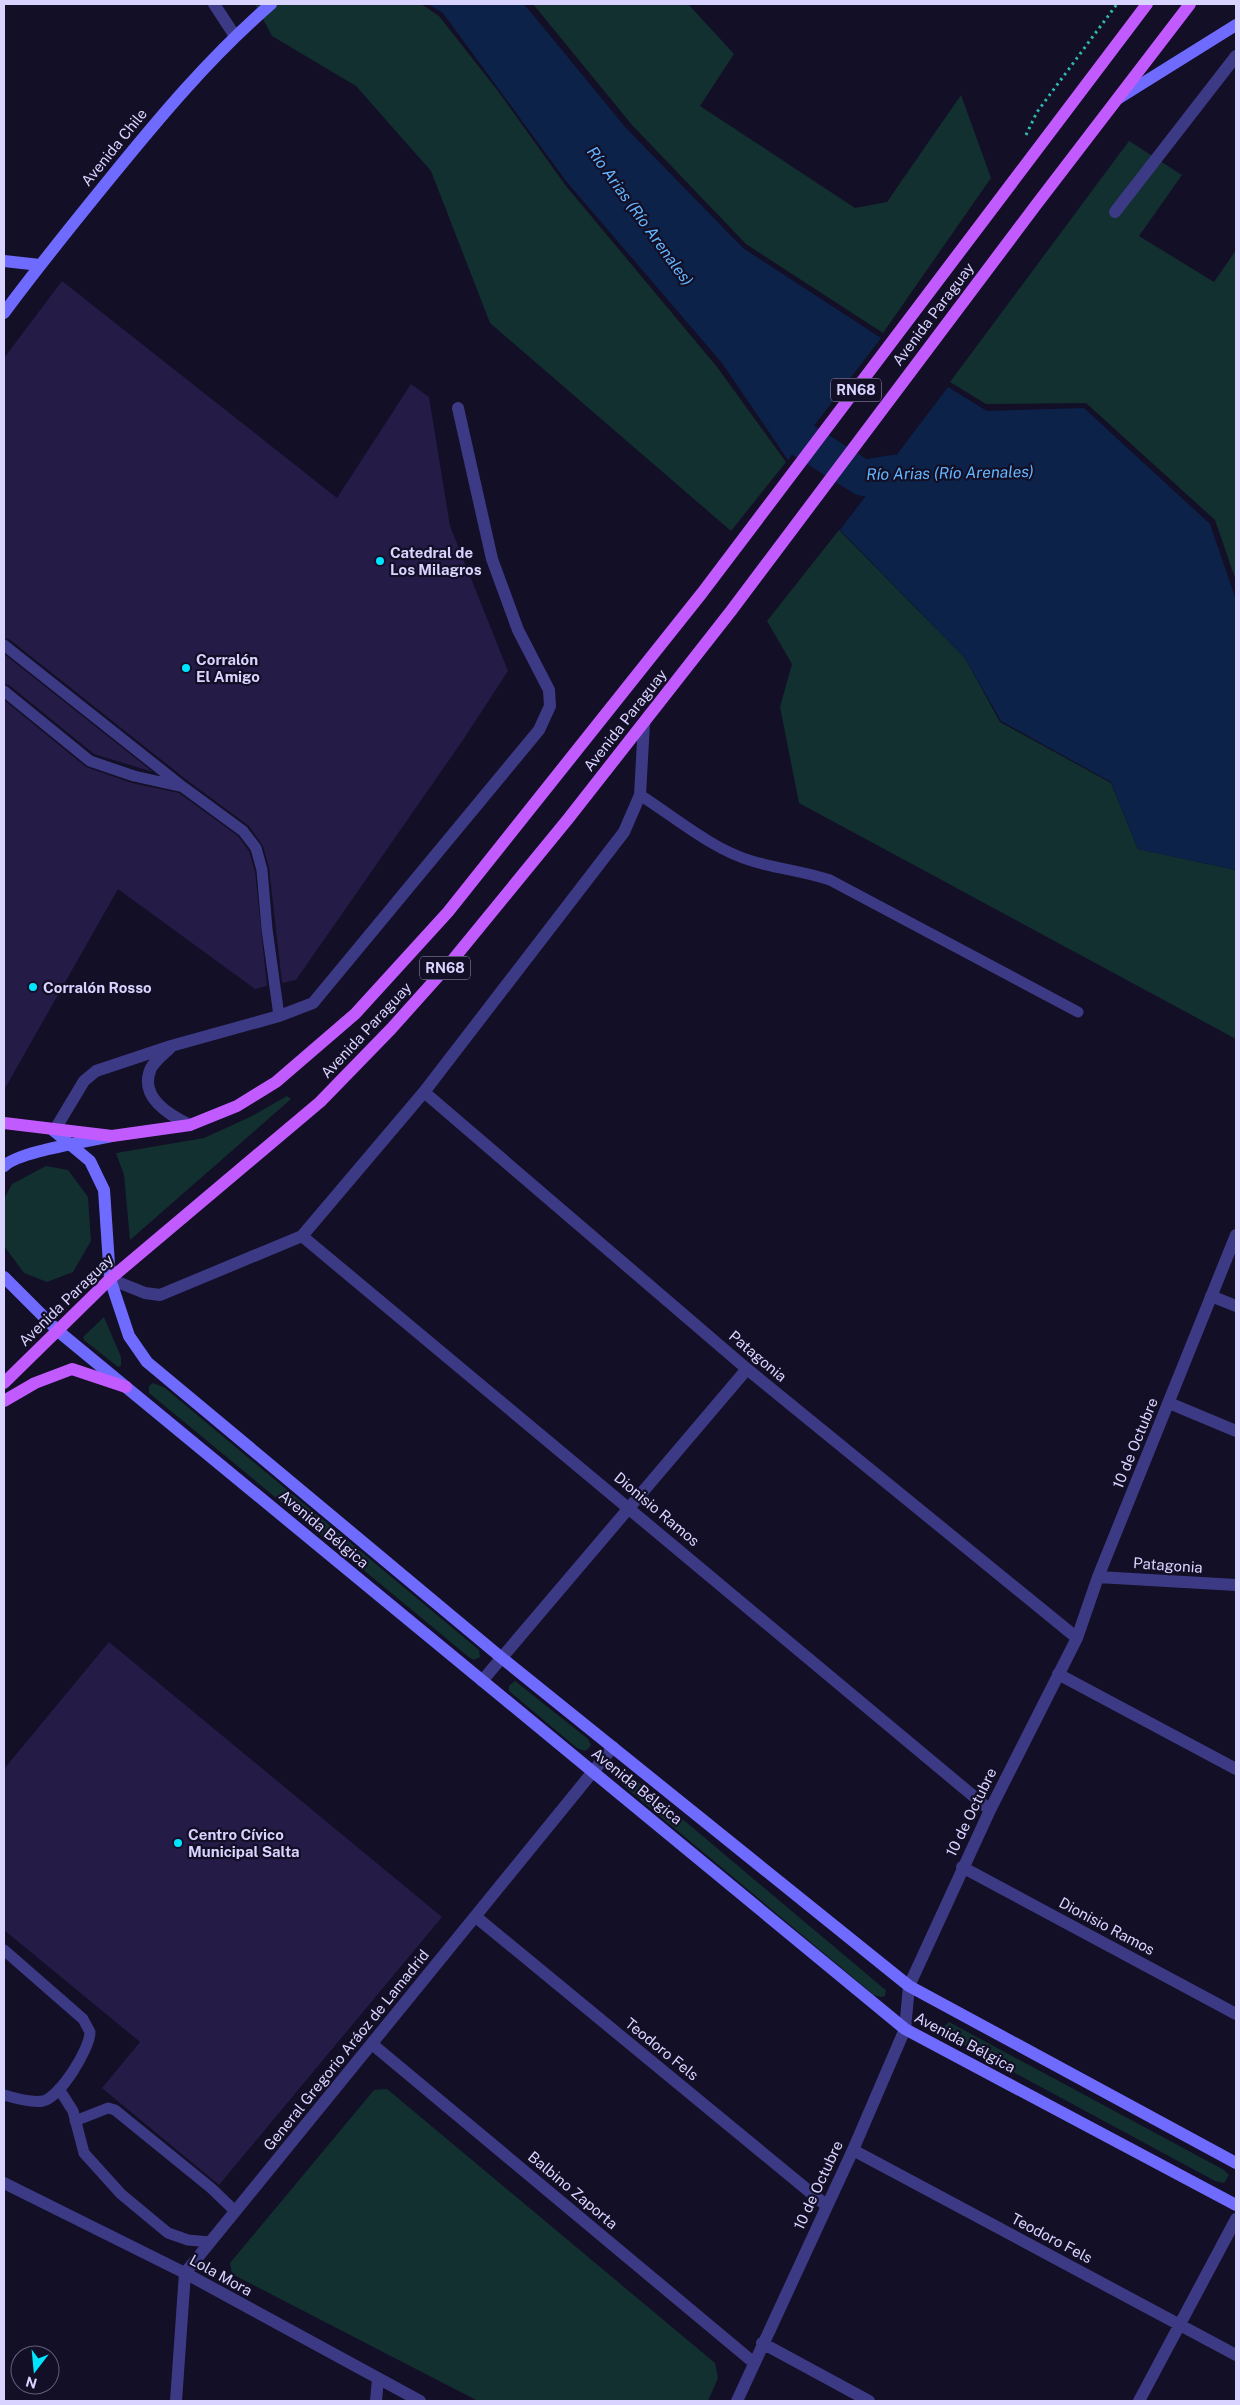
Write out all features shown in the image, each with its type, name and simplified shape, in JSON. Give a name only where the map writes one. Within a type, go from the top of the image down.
[{"type":"main road","name":"Avenida Paraguay","points":[[4,1123],[54,1131],[112,1136],[190,1126],[237,1106],[276,1082],[355,1014],[448,912],[702,593],[1148,4]]},
{"type":"main road","name":"Avenida Paraguay","points":[[4,1383],[110,1279],[320,1102],[384,1036],[451,962],[644,723],[731,611],[1036,205],[1190,4]]},
{"type":"main road","name":"Avenida Chile","points":[[4,313],[40,265],[171,102],[266,8]]},
{"type":"main road","points":[[1117,100],[1236,25]]},
{"type":"main road","points":[[4,261],[40,265]]},
{"type":"main road","name":"Avenida Bélgica","points":[[54,1131],[90,1161],[104,1190],[110,1279],[129,1336],[147,1362],[503,1659],[909,1986],[1236,2163]]},
{"type":"main road","points":[[4,1166],[8,1162],[32,1154],[112,1136]]},
{"type":"main road","name":"Avenida Bélgica","points":[[4,1277],[58,1330],[126,1387],[906,2029],[1236,2205]]},
{"type":"main road","points":[[4,1401],[34,1383],[72,1369],[126,1387]]},
{"type":"street","points":[[214,4],[236,36]]},
{"type":"street","points":[[1115,212],[1236,56]]},
{"type":"street","points":[[54,1131],[84,1081],[96,1071],[171,1046],[279,1016],[313,1003],[539,730],[550,706],[549,690],[518,630],[492,559],[458,408]]},
{"type":"street","points":[[110,1279],[144,1293],[160,1295],[302,1236],[424,1092],[624,832],[640,794],[644,723]]},
{"type":"street","points":[[171,1046],[152,1068],[148,1085],[156,1103],[169,1115],[190,1126]]},
{"type":"street","name":"Patagonia","points":[[424,1092],[747,1370],[1076,1638]]},
{"type":"street","name":"Dionisio Ramos","points":[[302,1236],[990,1810]]},
{"type":"street","name":"10 de Octubre","points":[[737,2401],[753,2362],[853,2150],[906,2029],[909,1986],[962,1867],[1076,1638],[1098,1577],[1236,1236]]},
{"type":"street","points":[[1211,1296],[1236,1306]]},
{"type":"street","points":[[482,1681],[503,1659],[629,1507],[747,1370]]},
{"type":"street","points":[[1169,1403],[1236,1431]]},
{"type":"street","name":"Patagonia","points":[[1098,1577],[1236,1585]]},
{"type":"street","points":[[1058,1674],[1236,1768]]},
{"type":"street","name":"General Gregorio Aráoz de Lamadrid","points":[[185,2273],[613,1747]]},
{"type":"street","name":"Dionisio Ramos","points":[[962,1867],[1236,2014]]},
{"type":"street","name":"Teodoro Fels","points":[[476,1917],[826,2206]]},
{"type":"street","name":"Balbino Zaporta","points":[[372,2044],[753,2362]]},
{"type":"street","name":"Teodoro Fels","points":[[853,2150],[1236,2355]]},
{"type":"street","name":"Lola Mora","points":[[4,2183],[185,2273],[420,2401]]},
{"type":"street","points":[[1139,2401],[1236,2219]]},
{"type":"street","points":[[176,2401],[185,2273]]},
{"type":"street","points":[[762,2343],[869,2401]]},
{"type":"street","points":[[376,2401],[378,2379]]},
{"type":"lane","points":[[4,645],[183,787],[243,831],[256,848],[262,870],[267,930],[279,1016]]},
{"type":"lane","points":[[4,691],[90,761],[134,776],[183,787]]},
{"type":"lane","points":[[640,794],[721,847],[751,861],[805,872],[830,880],[1078,1012]]},
{"type":"lane","points":[[4,1950],[83,2019],[90,2032],[86,2049],[51,2098],[41,2102],[4,2094]]},
{"type":"lane","points":[[59,2089],[73,2112],[84,2153],[121,2194],[168,2233],[188,2240],[210,2242]]},
{"type":"lane","points":[[75,2120],[108,2108],[115,2110],[211,2188],[235,2211]]},
{"type":"path","points":[[1022,142],[1037,112],[1117,4]]},
{"type":"green space","points":[[255,4],[421,4],[439,16],[498,91],[566,186],[717,367],[786,462],[731,531],[490,323],[431,171],[356,86],[272,36]]},
{"type":"green space","points":[[533,4],[688,4],[734,54],[700,106],[855,208],[887,202],[961,95],[991,178],[883,333],[746,244],[632,125]]},
{"type":"green space","points":[[1129,141],[1182,175],[1139,236],[1214,282],[1236,250],[1236,581],[1215,520],[1086,403],[986,404],[950,382]]},
{"type":"green space","points":[[839,530],[965,658],[1000,722],[1111,783],[1138,849],[1236,870],[1236,1039],[799,803],[780,707],[792,664],[767,621]]},
{"type":"green space","points":[[287,1096],[291,1099],[130,1240],[124,1175],[116,1153],[204,1138],[250,1117]]},
{"type":"green space","points":[[46,1166],[68,1170],[88,1197],[91,1241],[73,1272],[47,1282],[24,1273],[4,1246],[4,1199],[12,1184]]},
{"type":"green space","points":[[104,1317],[121,1357],[121,1366],[118,1367],[84,1340],[83,1337]]},
{"type":"green space","points":[[153,1383],[165,1388],[479,1650],[480,1657],[474,1660],[470,1658],[149,1393],[149,1386]]},
{"type":"green space","points":[[515,1681],[588,1739],[591,1745],[588,1749],[585,1751],[577,1748],[509,1691],[509,1686]]},
{"type":"green space","points":[[628,1776],[635,1779],[886,1990],[885,1996],[874,1995],[625,1787],[623,1783]]},
{"type":"green space","points":[[949,2022],[1224,2170],[1229,2175],[1224,2183],[1215,2181],[945,2035],[942,2028]]},
{"type":"green space","points":[[387,2089],[715,2363],[718,2378],[708,2401],[478,2401],[232,2274],[230,2263],[374,2090]]},
{"type":"water","points":[[428,4],[524,4],[626,128],[743,248],[881,338],[788,460],[722,363],[566,181],[443,13]]},
{"type":"water","points":[[948,387],[987,411],[1084,408],[1210,524],[1236,600],[1236,870],[1138,849],[1111,782],[1001,721],[965,658],[840,530]]},
{"type":"building","name":"Corralón El Amigo","points":[[62,281],[337,498],[411,384],[429,397],[450,526],[508,671],[463,740],[296,980],[282,983],[269,868],[263,846],[249,826],[188,781],[9,639],[4,638],[4,358]]},
{"type":"building","points":[[4,654],[153,772],[94,754],[9,685],[4,684]]},
{"type":"building","points":[[4,700],[86,767],[132,783],[179,793],[238,836],[249,851],[255,871],[267,986],[255,989],[118,889],[4,1090]]},
{"type":"building","name":"Centro Cívico Municipal Salta","points":[[109,1642],[442,1917],[219,2185],[102,2088],[140,2042],[4,1930],[4,1769]]},
{"type":"waterway","name":"Río Arias (Río Arenales)","points":[[773,401],[798,437],[863,478],[893,473],[931,473]]},
{"type":"place","name":"Catedral de Los Milagros","points":[[380,561]]},
{"type":"place","name":"Corralón El Amigo","points":[[186,668]]},
{"type":"place","name":"Corralón Rosso","points":[[33,987]]},
{"type":"place","name":"Centro Cívico Municipal Salta","points":[[178,1843]]}]
